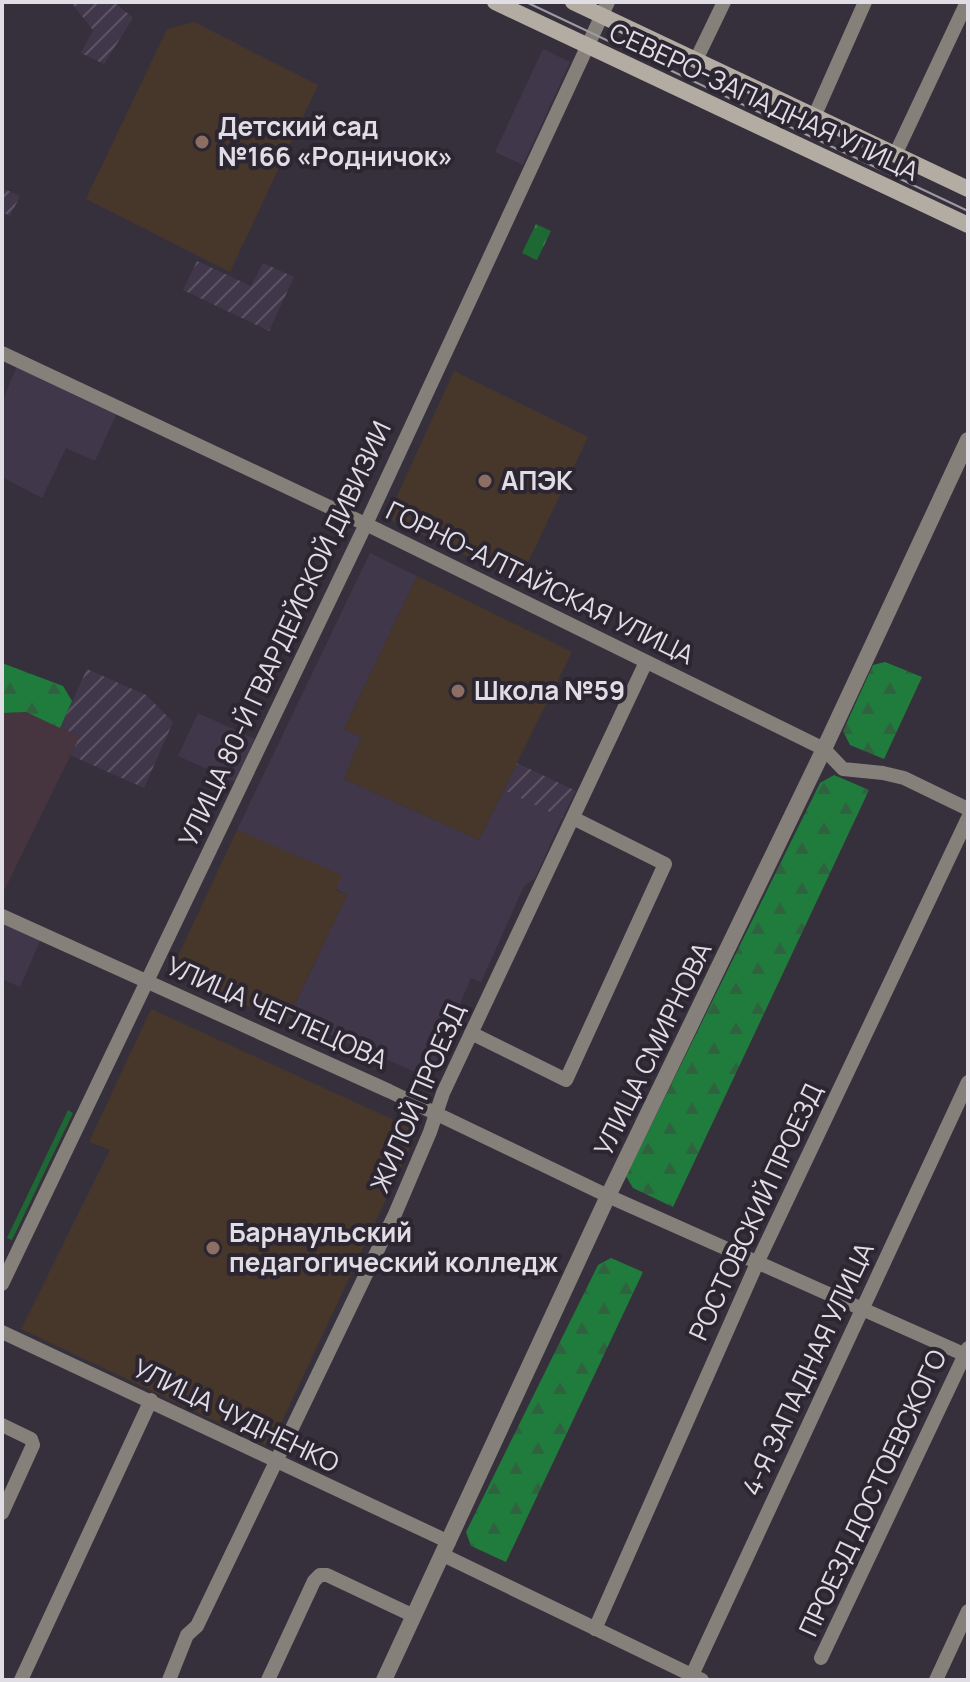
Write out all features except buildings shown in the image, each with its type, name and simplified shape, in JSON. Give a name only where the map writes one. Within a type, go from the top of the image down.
[{"type":"main road","name":"СЕВЕРО-ЗАПАДНАЯ УЛИЦА","points":[[495,2],[968,225]]},
{"type":"main road","name":"СЕВЕРО-ЗАПАДНАЯ УЛИЦА","points":[[573,2],[605,9],[696,60],[968,189]]},
{"type":"street","points":[[696,60],[724,2]]},
{"type":"street","points":[[814,117],[865,2]]},
{"type":"street","points":[[895,155],[967,2]]},
{"type":"street","name":"УЛИЦА 80-Й ГВАРДЕЙСКОЙ ДИВИЗИИ","points":[[2,1284],[366,524],[605,9]]},
{"type":"street","name":"ГОРНО-АЛТАЙСКАЯ УЛИЦА","points":[[2,353],[366,524],[824,749],[843,769],[904,778],[968,809]]},
{"type":"street","name":"УЛИЦА СМИРНОВА","points":[[384,1680],[608,1196],[824,749],[968,440]]},
{"type":"street","name":"ЖИЛОЙ ПРОЕЗД","points":[[169,1680],[187,1635],[197,1626],[395,1214],[471,1033],[646,662]]},
{"type":"street","points":[[471,1033],[566,1080],[665,864],[573,818]]},
{"type":"street","name":"РОСТОВСКИЙ ПРОЕЗД","points":[[595,1629],[758,1261],[968,818]]},
{"type":"street","name":"УЛИЦА ЧЕГЛЕЦОВА","points":[[2,916],[436,1113],[608,1196],[967,1353]]},
{"type":"street","name":"4-Я ЗАПАДНАЯ УЛИЦА","points":[[697,1678],[968,1082]]},
{"type":"street","name":"УЛИЦА ЧУДНЕНКО","points":[[2,1332],[151,1400],[446,1548],[595,1629],[697,1678]]},
{"type":"street","name":"ПРОЕЗД ДОСТОЕВСКОГО","points":[[821,1658],[967,1353]]},
{"type":"street","points":[[21,1680],[151,1400]]},
{"type":"street","points":[[2,1425],[31,1439],[33,1445],[2,1513]]},
{"type":"street","points":[[268,1680],[314,1581],[320,1575],[327,1575],[414,1616]]},
{"type":"street","points":[[936,1680],[968,1611]]},
{"type":"shaded area","points":[[71,2],[114,2],[133,18],[104,64],[81,53],[93,30]]},
{"type":"shaded area","name":"Детский сад №166 «Родничок»","points":[[194,22],[318,85],[230,272],[86,199],[167,29]]},
{"type":"shaded area","points":[[543,49],[570,62],[523,165],[495,152]]},
{"type":"shaded area","points":[[2,188],[20,196],[10,216],[2,212]]},
{"type":"shaded area","points":[[197,261],[251,286],[263,263],[294,277],[269,331],[183,290]]},
{"type":"shaded area","points":[[17,366],[117,413],[95,461],[66,448],[42,498],[2,477],[2,402]]},
{"type":"shaded area","name":"АПЭК","points":[[454,371],[588,437],[519,581],[387,518]]},
{"type":"shaded area","points":[[370,553],[417,576],[344,729],[361,737],[344,779],[479,840],[504,790],[562,818],[535,878],[524,886],[481,982],[471,978],[429,1078],[289,1017],[347,895],[237,830]]},
{"type":"shaded area","name":"Школа №59","points":[[417,576],[572,652],[479,840],[344,779],[361,737],[344,729]]},
{"type":"shaded area","points":[[87,669],[146,695],[173,722],[144,788],[70,755],[79,736],[60,728]]},
{"type":"shaded area","points":[[26,712],[80,736],[2,895],[2,713]]},
{"type":"shaded area","points":[[198,713],[255,739],[235,782],[178,756]]},
{"type":"shaded area","points":[[517,763],[576,791],[562,818],[504,790]]},
{"type":"shaded area","points":[[237,830],[342,875],[336,890],[347,895],[286,1023],[171,971]]},
{"type":"shaded area","points":[[2,921],[41,939],[20,987],[2,979]]},
{"type":"shaded area","name":"Барнаульский педагогический колледж","points":[[151,1009],[418,1131],[270,1447],[21,1329],[110,1150],[89,1142]]},
{"type":"green space","points":[[536,224],[551,231],[537,260],[522,253]]},
{"type":"green space","points":[[885,662],[922,677],[884,759],[850,745],[843,731],[873,665]]},
{"type":"green space","points":[[2,663],[63,686],[72,701],[60,728],[26,712],[2,713]]},
{"type":"green space","points":[[834,775],[869,790],[673,1207],[633,1188],[626,1176],[820,783]]},
{"type":"green space","points":[[68,1110],[73,1113],[12,1240],[7,1238]]},
{"type":"green space","points":[[611,1258],[643,1272],[506,1562],[471,1546],[466,1532],[598,1265]]},
{"type":"tram line","points":[[526,2],[968,211]]},
{"type":"place","name":"Детский сад №166 «Родничок»","points":[[202,142]]},
{"type":"place","name":"АПЭК","points":[[485,481]]},
{"type":"place","name":"Школа №59","points":[[458,691]]},
{"type":"place","name":"Барнаульский педагогический колледж","points":[[213,1248]]}]
